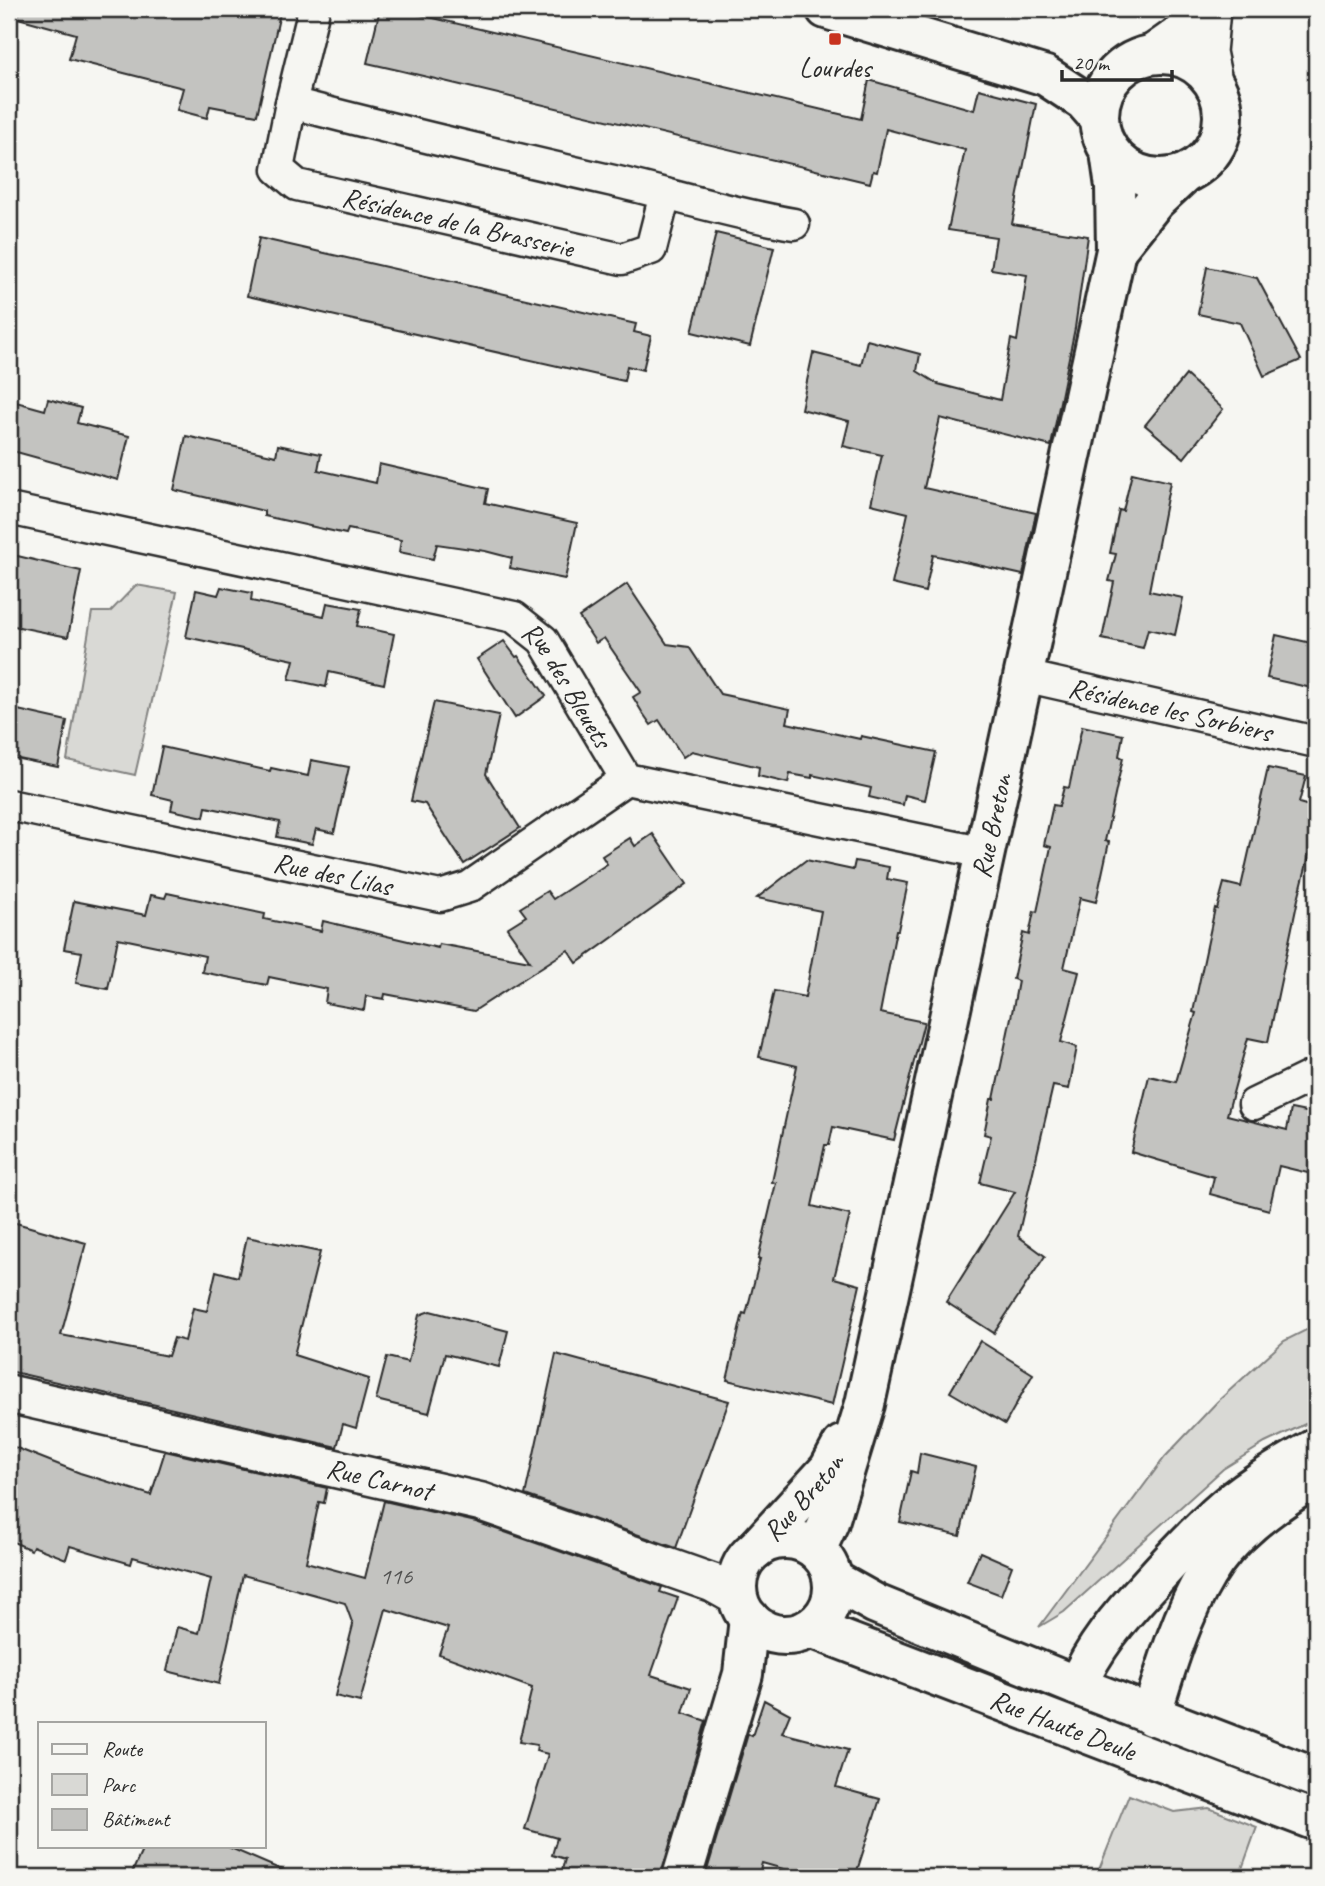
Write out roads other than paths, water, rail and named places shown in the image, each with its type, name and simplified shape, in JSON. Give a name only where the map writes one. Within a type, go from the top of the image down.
[{"type":"main road","points":[[826,9],[1046,76],[1084,101],[1125,166],[1143,176],[1163,178],[1184,174],[1202,162],[1216,145],[1222,124],[1221,102],[1213,81],[1196,64],[1175,55],[1046,76]]},
{"type":"main road","points":[[1104,135],[1101,99],[1108,82],[1136,61]]},
{"type":"main road","name":"Rue Breton","points":[[824,1565],[829,1522],[865,1404],[1116,250],[1115,187],[1104,135]]},
{"type":"main road","name":"Rue Breton","points":[[1116,250],[1155,201],[1184,174]]},
{"type":"main road","name":"Rue Breton","points":[[756,1549],[829,1469],[865,1404]]},
{"type":"main road","points":[[1069,1705],[1085,1666],[1105,1636],[1189,1540],[1228,1505],[1316,1448]]},
{"type":"main road","points":[[1151,1716],[1168,1661],[1206,1574],[1234,1539],[1275,1503],[1316,1476]]},
{"type":"main road","points":[[682,1877],[743,1674],[740,1570],[756,1549],[768,1542],[788,1539],[803,1542],[824,1565],[830,1605],[823,1617],[798,1632],[743,1674]]},
{"type":"main road","name":"Rue Haute Deule","points":[[824,1565],[876,1604],[1069,1705],[1316,1821]]},
{"type":"main road","points":[[743,1608],[760,1628],[772,1634],[798,1632]]},
{"type":"main road","name":"Rue Haute Deule","points":[[798,1632],[892,1659],[937,1678],[1069,1705],[1151,1716],[1316,1778]]},
{"type":"street","name":"Résidence de la Brasserie","points":[[314,9],[278,169],[297,185],[622,259],[650,249],[665,194]]},
{"type":"street","points":[[1136,61],[1211,9]]},
{"type":"street","points":[[1211,9],[1207,52],[1213,81]]},
{"type":"street","points":[[291,103],[746,216],[794,224]]},
{"type":"street","name":"Rue des Bleuets","points":[[9,509],[514,617],[543,640],[626,779],[985,853]]},
{"type":"street","name":"Résidence les Sorbiers","points":[[1024,676],[1316,742]]},
{"type":"street","name":"Rue des Lilas","points":[[9,805],[440,896],[469,887],[626,779]]},
{"type":"street","points":[[1254,1104],[1316,1074]]},
{"type":"street","name":"Rue Carnot","points":[[9,1394],[482,1502],[713,1583],[743,1608]]},
{"type":"place","name":"Lourdes","points":[[835,39]]}]
